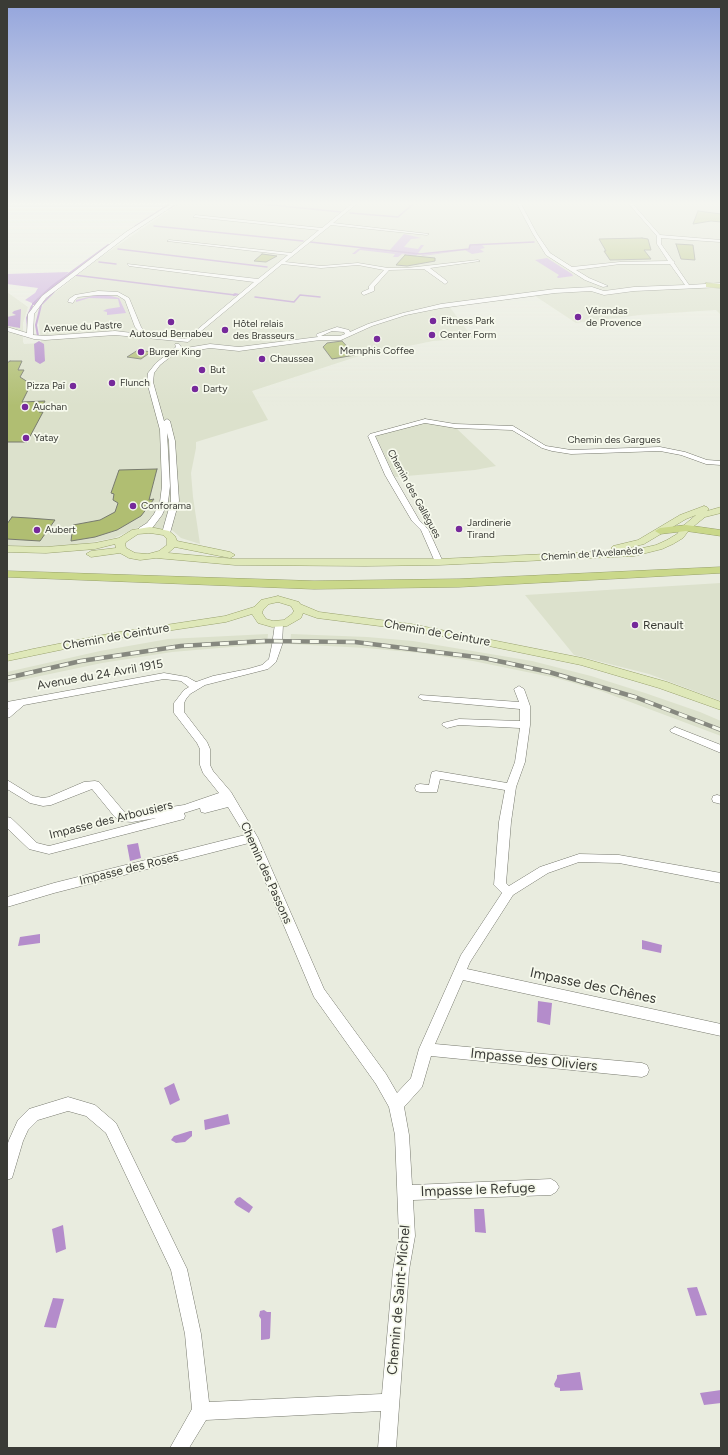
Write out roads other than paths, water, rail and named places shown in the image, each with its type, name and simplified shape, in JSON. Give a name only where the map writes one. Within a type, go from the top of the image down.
[{"type":"highway","points":[[709,285],[721,285]]},
{"type":"highway","points":[[660,531],[686,528],[721,533]]},
{"type":"highway","points":[[7,566],[247,575],[398,576],[460,575],[721,562]]},
{"type":"highway","points":[[7,574],[314,585],[459,583],[721,570]]},
{"type":"main road","name":"Chemin de l'Avelanède","points":[[499,559],[622,547],[641,542],[683,517],[700,510],[721,507]]},
{"type":"main road","name":"Chemin de l'Avelanède","points":[[266,561],[365,563],[439,562],[634,553],[659,547],[670,542],[680,536],[686,528],[702,515],[721,510]]},
{"type":"main road","points":[[7,554],[79,554],[122,545],[129,535],[142,530],[159,530],[172,538],[172,543],[167,550],[157,555]]},
{"type":"main road","points":[[172,543],[185,547],[266,561]]},
{"type":"main road","points":[[7,549],[46,550],[122,545]]},
{"type":"main road","points":[[122,545],[126,554],[140,558],[157,555],[192,559],[266,561]]},
{"type":"main road","points":[[278,599],[290,601],[298,607],[299,611],[293,620],[280,624],[272,624],[262,621],[257,613],[258,609],[265,602],[278,599]]},
{"type":"main road","name":"Chemin de Ceinture","points":[[298,607],[317,615],[411,627],[556,658],[661,689],[721,711]]},
{"type":"main road","name":"Chemin de Ceinture","points":[[226,620],[258,609]]},
{"type":"main road","name":"Chemin de Ceinture","points":[[293,620],[317,615]]},
{"type":"main road","name":"Chemin de Ceinture","points":[[7,658],[113,636],[226,620],[262,621]]},
{"type":"main road","name":"Chemin de Ceinture","points":[[556,658],[582,662],[663,684],[721,706]]},
{"type":"street","points":[[30,336],[32,314],[44,297],[80,270]]},
{"type":"street","points":[[169,270],[258,281]]},
{"type":"street","points":[[142,530],[150,525],[158,515],[164,502],[166,486],[163,430],[150,382],[151,373],[158,364],[178,346],[273,270]]},
{"type":"street","points":[[364,294],[366,291],[372,290],[371,287],[387,270]]},
{"type":"street","points":[[430,270],[445,282]]},
{"type":"street","points":[[572,270],[587,279],[608,288],[721,285]]},
{"type":"street","points":[[678,270],[687,285]]},
{"type":"street","points":[[587,279],[592,288],[597,292]]},
{"type":"street","points":[[166,533],[175,501],[172,441],[158,387],[155,381],[156,373],[163,364],[177,354],[189,350],[200,342],[248,348],[328,335],[341,338],[363,327],[405,314],[435,307],[592,288],[709,285]]},
{"type":"street","points":[[532,295],[597,292],[607,293],[608,288]]},
{"type":"street","name":"Avenue du Pastre","points":[[71,302],[71,300],[75,297],[89,294],[118,294],[127,299],[138,327],[145,335]]},
{"type":"street","points":[[166,338],[186,336],[205,324]]},
{"type":"street","points":[[200,342],[198,334],[205,324]]},
{"type":"street","points":[[122,333],[138,327]]},
{"type":"street","points":[[328,335],[331,330],[363,327]]},
{"type":"street","points":[[341,329],[347,331],[348,335]]},
{"type":"street","name":"Avenue du Pastre","points":[[7,331],[30,336],[53,338],[97,333],[122,333],[200,342]]},
{"type":"street","name":"Avenue du Pastre","points":[[7,331],[27,338],[45,340],[124,335],[163,340],[189,350]]},
{"type":"street","name":"Chemin des Gargues","points":[[371,436],[430,421],[455,426],[513,428],[544,447],[556,450],[571,452],[660,449],[683,453],[706,462],[721,463]]},
{"type":"street","name":"Chemin des Gallègues","points":[[371,436],[389,475],[416,521],[424,529],[439,562]]},
{"type":"street","name":"Chemin des Passons","points":[[280,624],[273,660],[265,667],[249,672],[214,679],[196,687],[183,697],[179,703],[179,713],[202,742],[205,749],[206,769],[229,799],[252,838],[319,993],[381,1079],[396,1105]]},
{"type":"street","name":"Avenue du 24 Avril 1915","points":[[7,705],[164,676],[174,676],[184,679],[196,687]]},
{"type":"street","points":[[509,892],[500,885],[511,787],[520,762],[525,725],[525,706],[519,689]]},
{"type":"street","points":[[423,698],[525,706]]},
{"type":"street","points":[[7,715],[20,702]]},
{"type":"street","points":[[447,725],[459,722],[525,725]]},
{"type":"street","points":[[675,730],[721,749]]},
{"type":"street","points":[[420,788],[433,789],[436,775],[511,787]]},
{"type":"street","points":[[7,784],[30,799],[43,802],[51,801],[88,785],[95,785],[118,813],[124,818],[132,818],[229,799]]},
{"type":"street","name":"Impasse des Arbousiers","points":[[7,821],[33,846],[49,850],[229,799]]},
{"type":"street","name":"Impasse des Roses","points":[[7,902],[54,888],[252,838]]},
{"type":"street","points":[[396,1105],[417,1082],[426,1049],[464,959],[509,892],[544,870],[579,858],[619,859],[721,878]]},
{"type":"street","name":"Impasse des Chênes","points":[[458,973],[721,1030]]},
{"type":"street","name":"Impasse des Oliviers","points":[[426,1049],[642,1070]]},
{"type":"street","points":[[7,1172],[16,1140],[23,1125],[34,1114],[68,1104],[90,1110],[111,1128],[179,1269],[193,1334],[201,1411],[179,1448]]},
{"type":"street","name":"Chemin de Saint-Michel","points":[[387,1448],[401,1270],[407,1236],[402,1135],[396,1105]]},
{"type":"street","name":"Impasse le Refuge","points":[[406,1193],[551,1188]]},
{"type":"street","points":[[201,1411],[390,1402]]},
{"type":"waterway","points":[[34,304],[54,286],[76,270]]},
{"type":"waterway","points":[[74,275],[235,295]]},
{"type":"waterway","points":[[41,305],[54,292]]},
{"type":"waterway","points":[[255,297],[294,302],[300,295],[320,297]]},
{"type":"waterway","points":[[38,336],[36,325],[41,305]]},
{"type":"waterway","points":[[28,328],[27,318],[32,306]]},
{"type":"waterway","points":[[39,344],[40,361]]},
{"type":"railway","points":[[7,678],[81,661],[181,646],[265,641],[355,642],[484,658],[549,672],[635,697],[721,730]]},
{"type":"place","name":"Vérandas de Provence","points":[[578,317]]},
{"type":"place","name":"Fitness Park","points":[[433,321]]},
{"type":"place","name":"Autosud Bernabeu","points":[[171,322]]},
{"type":"place","name":"Hôtel relais des Brasseurs","points":[[225,330]]},
{"type":"place","name":"Center Form","points":[[432,335]]},
{"type":"place","name":"Memphis Coffee","points":[[377,339]]},
{"type":"place","name":"Burger King","points":[[141,352]]},
{"type":"place","name":"Chaussea","points":[[262,359]]},
{"type":"place","name":"But","points":[[202,370]]},
{"type":"place","name":"Flunch","points":[[112,383]]},
{"type":"place","name":"Pizza Paï","points":[[73,386]]},
{"type":"place","name":"Darty","points":[[195,389]]},
{"type":"place","name":"Auchan","points":[[25,407]]},
{"type":"place","name":"Yatay","points":[[26,438]]},
{"type":"place","name":"Conforama","points":[[133,506]]},
{"type":"place","name":"Jardinerie Tirand","points":[[459,529]]},
{"type":"place","name":"Aubert","points":[[37,530]]},
{"type":"place","name":"Renault","points":[[635,625]]}]
